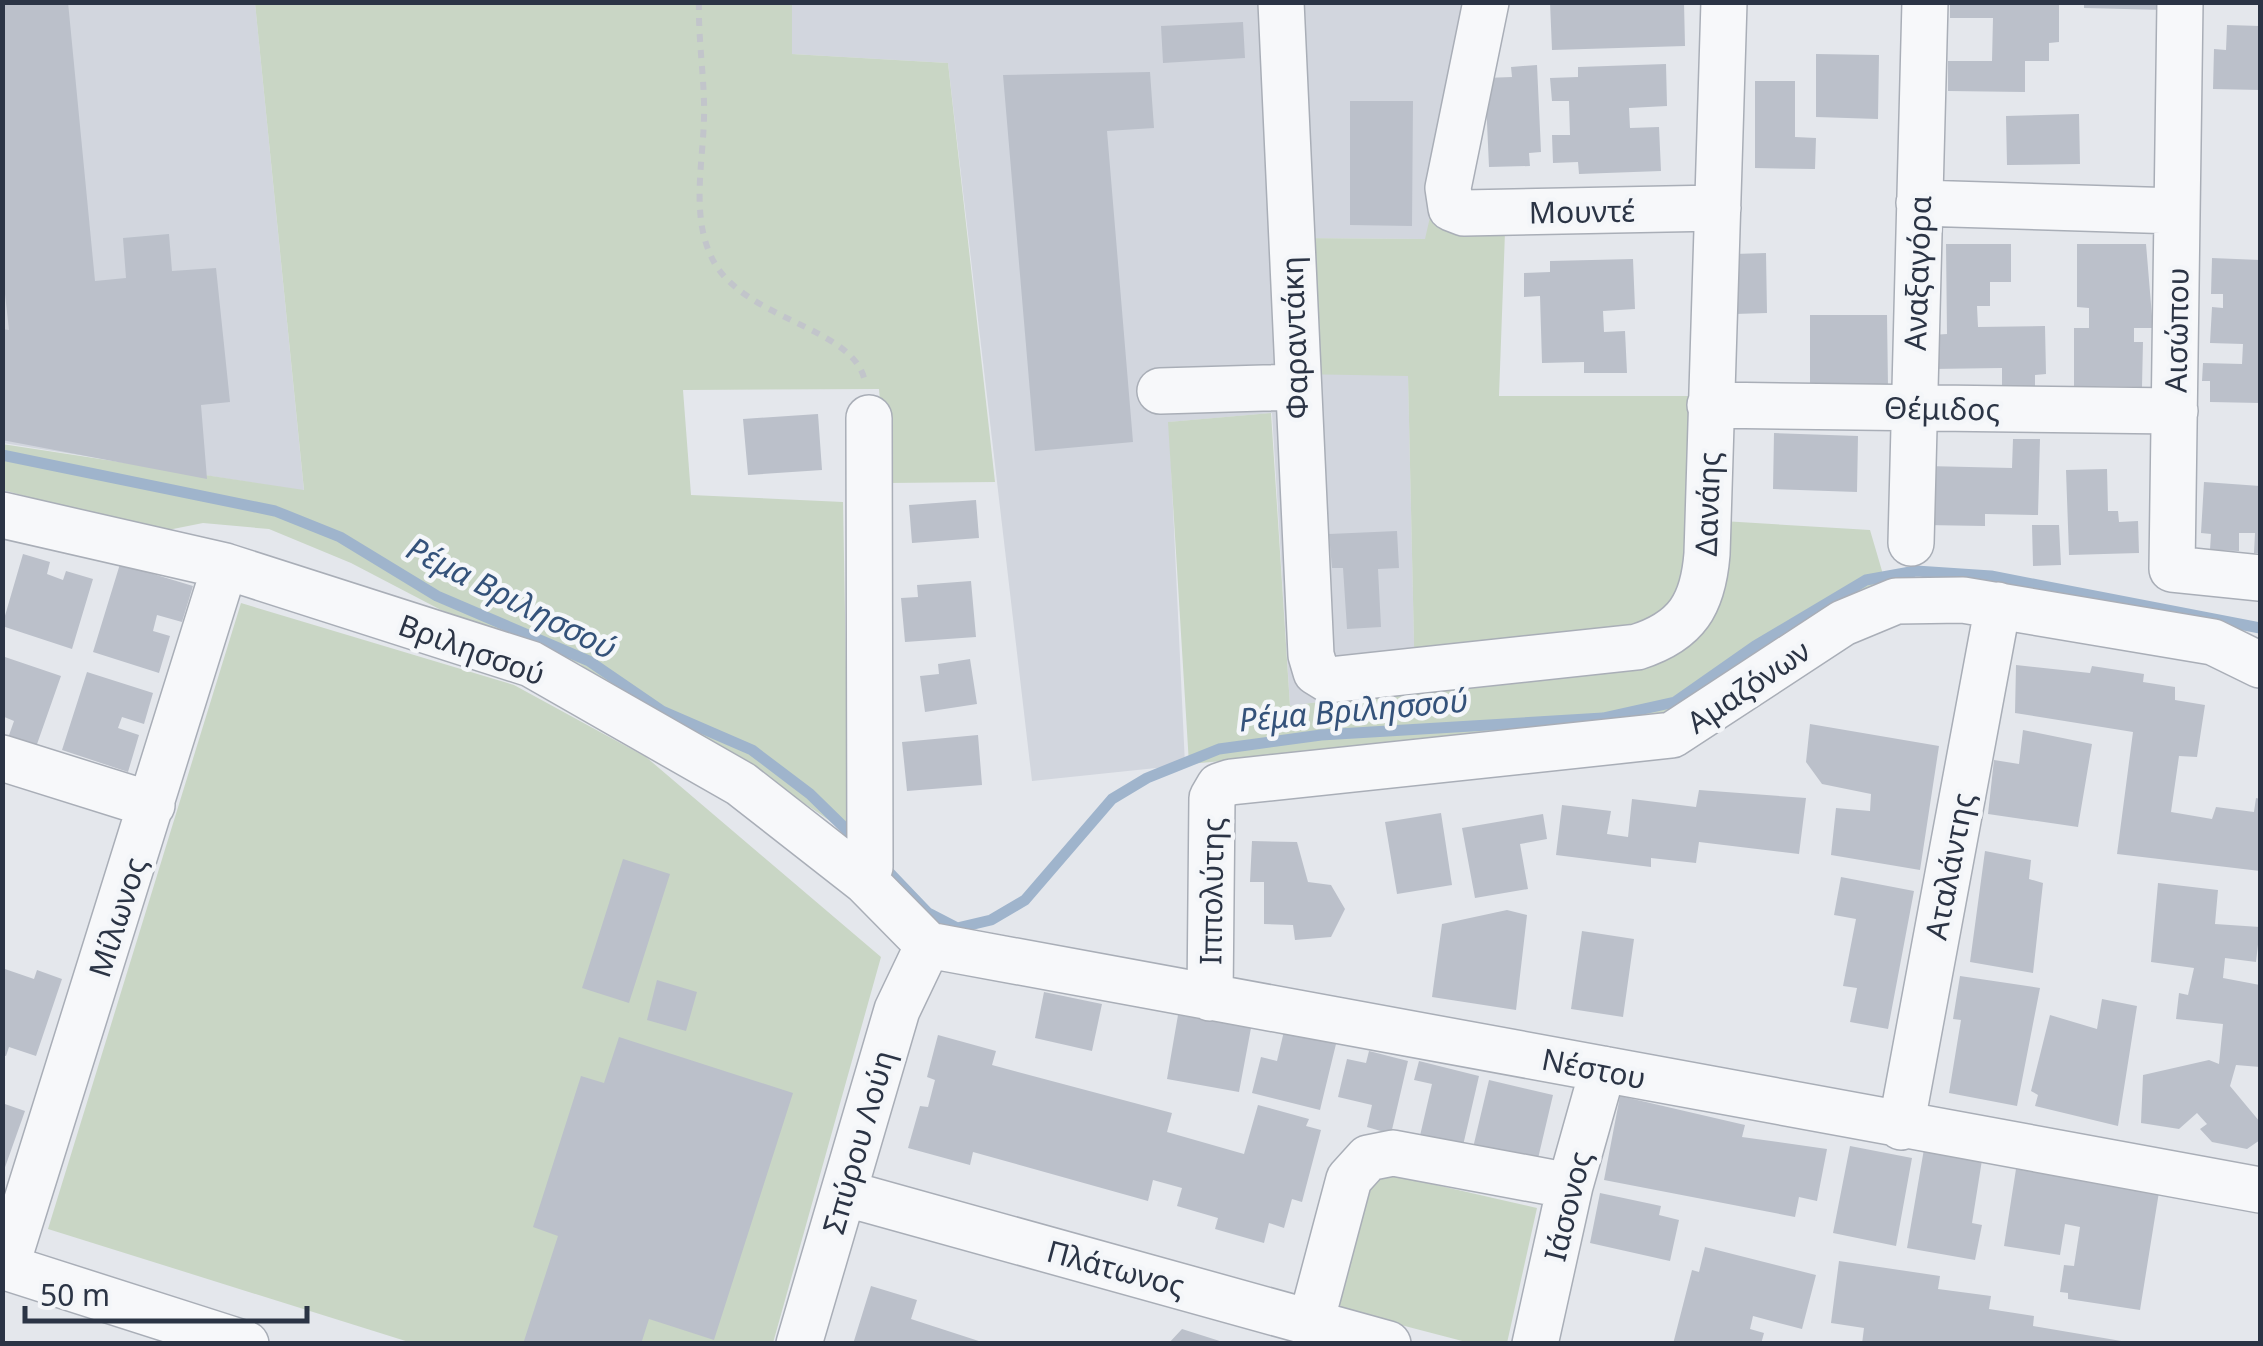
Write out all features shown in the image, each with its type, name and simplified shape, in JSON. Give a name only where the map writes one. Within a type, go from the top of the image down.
[{"type":"street","name":"Φαραντάκη","points":[[1281,2],[1296,387],[1310,654],[1316,672]]},
{"type":"street","name":"Μουντέ","points":[[1486,2],[1448,188],[1450,205],[1464,213],[1718,208]]},
{"type":"street","name":"Δανάης","points":[[1316,672],[1330,680],[1608,652],[1666,634],[1693,609],[1704,585],[1724,2]]},
{"type":"street","name":"Αναξαγόρα","points":[[1911,543],[1925,2]]},
{"type":"street","name":"Αισώπου","points":[[2180,2],[2172,569],[2260,578]]},
{"type":"street","points":[[1919,203],[2177,212]]},
{"type":"street","points":[[1160,391],[1296,387]]},
{"type":"street","name":"Θέμιδος","points":[[1710,405],[2174,411]]},
{"type":"street","points":[[868,861],[869,418]]},
{"type":"street","name":"Βριλησσού","points":[[2,515],[224,566],[531,664],[868,861],[928,944]]},
{"type":"street","name":"Μίλωνος","points":[[4,1266],[224,566]]},
{"type":"street","name":"Αμαζόνων","points":[[1220,786],[1242,780],[1672,735],[1842,623],[1876,606],[1932,599],[1998,605],[2213,642],[2260,665]]},
{"type":"street","name":"Αταλάντης","points":[[1901,1127],[1998,605]]},
{"type":"street","points":[[7,773],[152,805]]},
{"type":"street","name":"Ιππολύτης","points":[[1210,998],[1212,808],[1220,786]]},
{"type":"street","name":"Νέστου","points":[[928,944],[1901,1127],[2260,1190]]},
{"type":"street","name":"Σπύρου Λούη","points":[[799,1344],[897,1010],[928,944]]},
{"type":"street","name":"Ιάσονος","points":[[1536,1344],[1570,1186],[1603,1070]]},
{"type":"street","points":[[1311,1322],[1349,1179],[1368,1158],[1393,1153],[1570,1186]]},
{"type":"street","name":"Πλάτωνος","points":[[844,1192],[1386,1343]]},
{"type":"street","points":[[4,1266],[246,1344]]},
{"type":"path","points":[[698,2],[704,114],[699,193],[714,262],[736,289],[845,346],[862,368],[869,418]]},
{"type":"shaded area","points":[[2,3],[255,3],[304,491],[3,443]]},
{"type":"shaded area","points":[[792,3],[1474,3],[1426,239],[1299,238],[1408,375],[1415,688],[1290,706],[1272,413],[1169,422],[1185,765],[1032,781],[948,63],[792,54]]},
{"type":"green space","points":[[255,3],[792,3],[792,54],[948,63],[995,482],[887,483],[879,389],[683,390],[691,495],[843,502],[849,834],[725,749],[699,751],[657,725],[580,664],[441,610],[351,563],[269,529],[203,523],[158,532],[3,490],[2,444],[304,490]]},
{"type":"green space","points":[[1430,217],[1471,229],[1505,232],[1499,396],[1695,396],[1690,519],[1870,530],[1887,588],[1663,721],[1189,764],[1168,422],[1271,413],[1290,706],[1415,688],[1408,376],[1296,374],[1298,238],[1425,239]]},
{"type":"green space","points":[[241,603],[514,685],[646,757],[881,957],[773,1343],[412,1343],[48,1229]]},
{"type":"green space","points":[[1366,1169],[1537,1208],[1507,1343],[1470,1343],[1328,1306]]},
{"type":"building","points":[[2,2],[68,2],[95,281],[126,278],[123,238],[169,234],[172,271],[216,268],[230,402],[201,405],[207,479],[2,440],[2,329],[9,330],[2,267]]},
{"type":"building","points":[[1550,2],[1684,2],[1685,46],[1552,50]]},
{"type":"building","points":[[1950,2],[2059,2],[2059,42],[2049,43],[2049,61],[2025,61],[2025,92],[1948,91],[1948,61],[1992,61],[1993,18],[1950,18]]},
{"type":"building","points":[[2084,2],[2164,2],[2164,10],[2084,8]]},
{"type":"building","points":[[1243,22],[1245,58],[1163,63],[1161,26]]},
{"type":"building","points":[[2227,25],[2260,26],[2260,90],[2213,89],[2214,49],[2226,50]]},
{"type":"building","points":[[1816,54],[1879,55],[1878,119],[1816,117]]},
{"type":"building","points":[[1666,64],[1667,106],[1629,108],[1630,128],[1659,127],[1661,171],[1579,174],[1578,162],[1553,163],[1552,135],[1570,135],[1569,101],[1552,101],[1550,78],[1578,77],[1578,67]]},
{"type":"building","points":[[1537,65],[1541,152],[1529,153],[1530,166],[1489,167],[1485,78],[1512,77],[1511,67]]},
{"type":"building","points":[[1150,72],[1154,128],[1107,131],[1133,442],[1035,451],[1003,75]]},
{"type":"building","points":[[1755,81],[1795,81],[1795,137],[1816,138],[1815,169],[1755,168]]},
{"type":"building","points":[[1350,101],[1413,101],[1412,226],[1350,225]]},
{"type":"building","points":[[2079,114],[2080,164],[2007,165],[2006,116]]},
{"type":"building","points":[[1946,244],[2011,244],[2011,282],[1990,282],[1990,306],[1977,306],[1978,327],[2045,326],[2046,374],[2035,375],[2035,392],[2002,393],[2002,368],[1932,369],[1931,335],[1947,334]]},
{"type":"building","points":[[2077,244],[2146,244],[2153,328],[2134,328],[2134,342],[2143,342],[2142,387],[2095,386],[2095,394],[2074,394],[2074,328],[2089,328],[2089,308],[2077,307]]},
{"type":"building","points":[[1766,253],[1767,313],[1735,314],[1734,254]]},
{"type":"building","points":[[2212,258],[2260,260],[2260,403],[2210,402],[2210,381],[2202,381],[2203,363],[2242,364],[2243,344],[2210,343],[2212,307],[2223,308],[2223,294],[2211,294]]},
{"type":"building","points":[[1633,259],[1635,309],[1603,311],[1604,332],[1625,331],[1627,373],[1584,373],[1584,362],[1542,363],[1540,296],[1524,297],[1524,273],[1550,272],[1550,261]]},
{"type":"building","points":[[1810,315],[1887,315],[1888,387],[1810,386]]},
{"type":"building","points":[[818,414],[822,470],[748,475],[743,419]]},
{"type":"building","points":[[1774,433],[1858,436],[1857,492],[1773,489]]},
{"type":"building","points":[[2013,439],[2040,439],[2038,515],[1985,514],[1985,526],[1925,525],[1926,466],[2012,468]]},
{"type":"building","points":[[2107,469],[2108,511],[2118,511],[2119,522],[2138,521],[2139,553],[2069,555],[2066,470]]},
{"type":"building","points":[[2204,482],[2260,486],[2260,553],[2254,553],[2255,533],[2239,533],[2239,551],[2210,550],[2211,534],[2201,533]]},
{"type":"building","points":[[976,500],[979,538],[912,543],[909,505]]},
{"type":"building","points":[[2032,525],[2059,525],[2061,565],[2033,566]]},
{"type":"building","points":[[1397,531],[1399,568],[1378,569],[1381,627],[1347,629],[1343,568],[1332,568],[1329,534]]},
{"type":"building","points":[[23,554],[50,562],[47,574],[63,580],[66,571],[93,579],[72,649],[2,626]]},
{"type":"building","points":[[120,564],[193,586],[182,622],[157,615],[153,631],[170,636],[159,673],[93,652]]},
{"type":"building","points":[[971,581],[976,637],[905,642],[901,598],[918,597],[917,585]]},
{"type":"building","points":[[2,656],[61,676],[36,747],[8,738],[14,721],[2,716]]},
{"type":"building","points":[[970,659],[977,704],[925,712],[920,676],[939,674],[938,664]]},
{"type":"building","points":[[2016,665],[2090,673],[2092,666],[2144,674],[2143,682],[2175,687],[2175,700],[2205,705],[2197,757],[2179,756],[2171,812],[2212,819],[2216,807],[2254,812],[2256,798],[2260,799],[2260,871],[2117,854],[2133,732],[2015,713]]},
{"type":"building","points":[[87,672],[153,693],[144,724],[122,717],[118,728],[139,735],[128,772],[62,750]]},
{"type":"building","points":[[1810,724],[1939,746],[1920,870],[1831,855],[1836,808],[1870,811],[1871,794],[1822,784],[1806,762]]},
{"type":"building","points":[[2023,730],[2092,744],[2078,827],[1988,814],[1994,760],[2019,764]]},
{"type":"building","points":[[978,735],[982,785],[907,791],[902,742]]},
{"type":"building","points":[[1699,790],[1806,798],[1799,854],[1699,842],[1696,863],[1651,858],[1651,867],[1556,855],[1562,805],[1611,811],[1607,834],[1628,837],[1632,799],[1696,807]]},
{"type":"building","points":[[1441,813],[1452,885],[1397,894],[1385,822]]},
{"type":"building","points":[[1543,814],[1547,839],[1520,844],[1528,889],[1475,898],[1462,828]]},
{"type":"building","points":[[1252,841],[1297,842],[1308,882],[1331,885],[1345,909],[1331,937],[1295,940],[1293,925],[1264,924],[1264,882],[1250,882]]},
{"type":"building","points":[[1985,851],[2031,860],[2029,879],[2043,883],[2033,973],[1970,962]]},
{"type":"building","points":[[623,859],[670,874],[629,1003],[582,988]]},
{"type":"building","points":[[1841,877],[1914,891],[1888,1029],[1850,1022],[1857,988],[1843,986],[1856,919],[1834,915]]},
{"type":"building","points":[[2158,883],[2218,890],[2215,924],[2260,927],[2256,962],[2225,958],[2223,978],[2260,985],[2260,1067],[2236,1065],[2230,1086],[2260,1122],[2260,1140],[2247,1149],[2212,1142],[2200,1129],[2207,1124],[2197,1113],[2179,1129],[2141,1123],[2143,1075],[2209,1060],[2219,1064],[2223,1024],[2176,1019],[2179,993],[2188,995],[2194,968],[2151,962]]},
{"type":"building","points":[[1507,910],[1527,915],[1516,1010],[1432,997],[1442,924]]},
{"type":"building","points":[[1582,931],[1634,939],[1623,1017],[1571,1009]]},
{"type":"building","points":[[2,968],[34,979],[37,970],[62,979],[36,1056],[9,1047],[6,1056],[2,1055]]},
{"type":"building","points":[[1960,976],[2040,988],[2017,1106],[1949,1093],[1961,1020],[1953,1019]]},
{"type":"building","points":[[657,980],[697,992],[686,1031],[647,1020]]},
{"type":"building","points":[[1044,992],[1102,1004],[1092,1051],[1035,1038]]},
{"type":"building","points":[[2102,999],[2137,1006],[2118,1126],[2035,1106],[2038,1095],[2031,1091],[2050,1015],[2097,1029]]},
{"type":"building","points":[[1178,1015],[1251,1028],[1239,1092],[1167,1079]]},
{"type":"building","points":[[1284,1031],[1336,1044],[1320,1110],[1252,1093],[1261,1057],[1277,1061]]},
{"type":"building","points":[[938,1035],[996,1051],[992,1065],[1172,1113],[1167,1132],[1244,1154],[1258,1105],[1309,1119],[1306,1126],[1321,1130],[1302,1202],[1292,1199],[1284,1228],[1269,1223],[1264,1243],[1215,1229],[1218,1218],[1177,1206],[1182,1188],[1153,1180],[1148,1201],[973,1152],[970,1165],[908,1148],[920,1106],[928,1107],[935,1080],[927,1077]]},
{"type":"building","points":[[619,1037],[793,1093],[714,1340],[649,1319],[641,1344],[523,1344],[558,1236],[533,1227],[581,1076],[604,1083]]},
{"type":"building","points":[[1369,1051],[1408,1061],[1391,1134],[1367,1127],[1372,1105],[1338,1097],[1347,1059],[1366,1063]]},
{"type":"building","points":[[1419,1061],[1479,1076],[1462,1150],[1419,1140],[1432,1084],[1414,1080]]},
{"type":"building","points":[[1489,1080],[1553,1095],[1536,1167],[1472,1152]]},
{"type":"building","points":[[1620,1096],[1745,1125],[1742,1137],[1827,1149],[1817,1201],[1799,1197],[1795,1217],[1604,1180]]},
{"type":"building","points":[[2,1103],[25,1111],[3,1173],[2,1173]]},
{"type":"building","points":[[1850,1146],[1912,1158],[1896,1246],[1833,1233]]},
{"type":"building","points":[[1924,1149],[1982,1160],[1972,1223],[1982,1225],[1975,1260],[1907,1248]]},
{"type":"building","points":[[2016,1169],[2159,1192],[2140,1310],[2068,1299],[2068,1293],[2060,1292],[2064,1265],[2074,1266],[2080,1227],[2065,1224],[2060,1255],[2004,1246]]},
{"type":"building","points":[[1600,1193],[1661,1206],[1659,1215],[1679,1220],[1670,1261],[1590,1243]]},
{"type":"building","points":[[1705,1247],[1816,1275],[1802,1329],[1753,1316],[1750,1329],[1764,1333],[1761,1344],[1673,1344],[1692,1270],[1699,1272]]},
{"type":"building","points":[[1839,1261],[1940,1276],[1938,1289],[1991,1296],[1989,1309],[2034,1316],[2033,1326],[2139,1344],[1862,1344],[1864,1328],[1831,1323]]},
{"type":"building","points":[[871,1286],[917,1300],[911,1319],[988,1344],[853,1344]]},
{"type":"building","points":[[1182,1329],[1226,1343],[1226,1344],[1168,1344]]},
{"type":"waterway","name":"Ρέμα Βριλησσού","points":[[2,455],[275,511],[340,537],[437,596],[589,661],[662,711],[752,750],[810,794],[856,839]]},
{"type":"waterway","name":"Ρέμα Βριλησσού","points":[[883,866],[928,913],[957,928],[991,920],[1025,900],[1112,799],[1147,778],[1219,749],[1321,735],[1603,718],[1675,702],[1755,646],[1866,580],[1916,571],[1991,576],[2260,628]]}]
